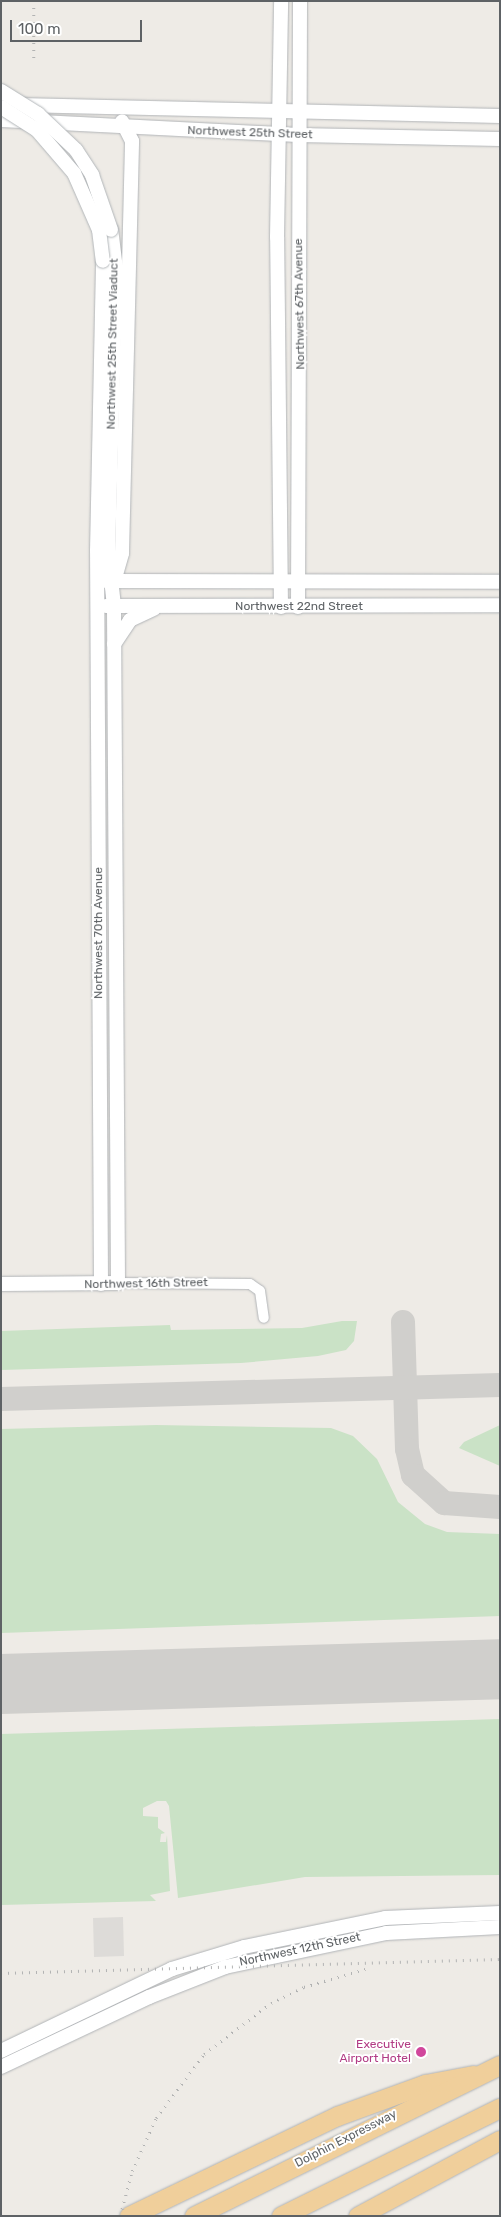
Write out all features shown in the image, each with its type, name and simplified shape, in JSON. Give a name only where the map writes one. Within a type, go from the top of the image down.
[{"type":"highway","name":"Dolphin Expressway","points":[[194,2216],[473,2075],[500,2065]]},
{"type":"highway","points":[[129,2216],[337,2116],[424,2084],[473,2075]]},
{"type":"highway","points":[[281,2216],[500,2108]]},
{"type":"highway","points":[[358,2216],[500,2140]]},
{"type":"main road","name":"Northwest 67th Avenue","points":[[281,1],[278,134],[281,607]]},
{"type":"main road","name":"Northwest 67th Avenue","points":[[298,607],[298,135],[300,112],[300,1]]},
{"type":"main road","name":"Northwest 25th Street Viaduct","points":[[1,91],[38,114],[76,150],[92,175],[112,230],[116,269],[108,552],[114,581]]},
{"type":"main road","name":"Northwest 25th Street","points":[[1,106],[500,116]]},
{"type":"main road","name":"Northwest 25th Street Viaduct","points":[[1,106],[37,130],[74,173],[99,230],[102,261],[98,581]]},
{"type":"main road","points":[[108,109],[126,127],[132,141],[122,553],[114,581]]},
{"type":"main road","name":"Northwest 25th Street","points":[[1,120],[147,129],[298,135],[500,139]]},
{"type":"main road","points":[[132,141],[147,129]]},
{"type":"main road","points":[[98,581],[500,582]]},
{"type":"main road","name":"Northwest 70th Avenue","points":[[98,581],[101,1284]]},
{"type":"main road","name":"Northwest 70th Avenue","points":[[114,581],[118,1283]]},
{"type":"main road","name":"Northwest 22nd Street","points":[[98,606],[500,605]]},
{"type":"main road","points":[[114,645],[130,620],[160,607]]},
{"type":"main road","name":"Northwest 16th Street","points":[[1,1284],[118,1283]]},
{"type":"main road","name":"Northwest 12th Street","points":[[1,2050],[172,1969],[244,1947],[385,1918],[500,1913]]},
{"type":"main road","name":"Northwest 12th Street","points":[[1,2067],[149,1997],[244,1962],[386,1933],[500,1927]]},
{"type":"street","name":"Northwest 16th Street","points":[[118,1283],[250,1284],[260,1291],[264,1318]]},
{"type":"shaded area","points":[[123,1917],[124,1956],[94,1957],[93,1918]]},
{"type":"green space","points":[[342,1321],[357,1321],[354,1341],[346,1350],[318,1356],[241,1363],[1,1370],[1,1331],[170,1325],[171,1330],[302,1328]]},
{"type":"green space","points":[[156,1425],[331,1428],[353,1436],[377,1459],[398,1502],[425,1524],[447,1532],[500,1534],[500,1616],[1,1633],[1,1429]]},
{"type":"green space","points":[[500,1425],[500,1466],[459,1448],[464,1442]]},
{"type":"green space","points":[[500,1719],[500,1875],[305,1877],[178,1898],[169,1806],[166,1801],[157,1801],[143,1808],[143,1816],[158,1817],[158,1828],[165,1833],[161,1834],[160,1842],[166,1842],[167,1835],[170,1891],[150,1895],[156,1901],[1,1905],[1,1734]]},
{"type":"taxiway","points":[[403,1322],[407,1449],[413,1475],[444,1503],[500,1507]]},
{"type":"taxiway","points":[[1,1399],[500,1385]]},
{"type":"runway","points":[[1,1684],[500,1669]]},
{"type":"railway","points":[[34,1],[34,59]]},
{"type":"railway","points":[[1,1973],[500,1959]]},
{"type":"railway","points":[[120,2216],[132,2171],[156,2118],[204,2054],[271,2003],[304,1987],[365,1969]]},
{"type":"place","name":"Executive Airport Hotel","points":[[421,2052]]}]
